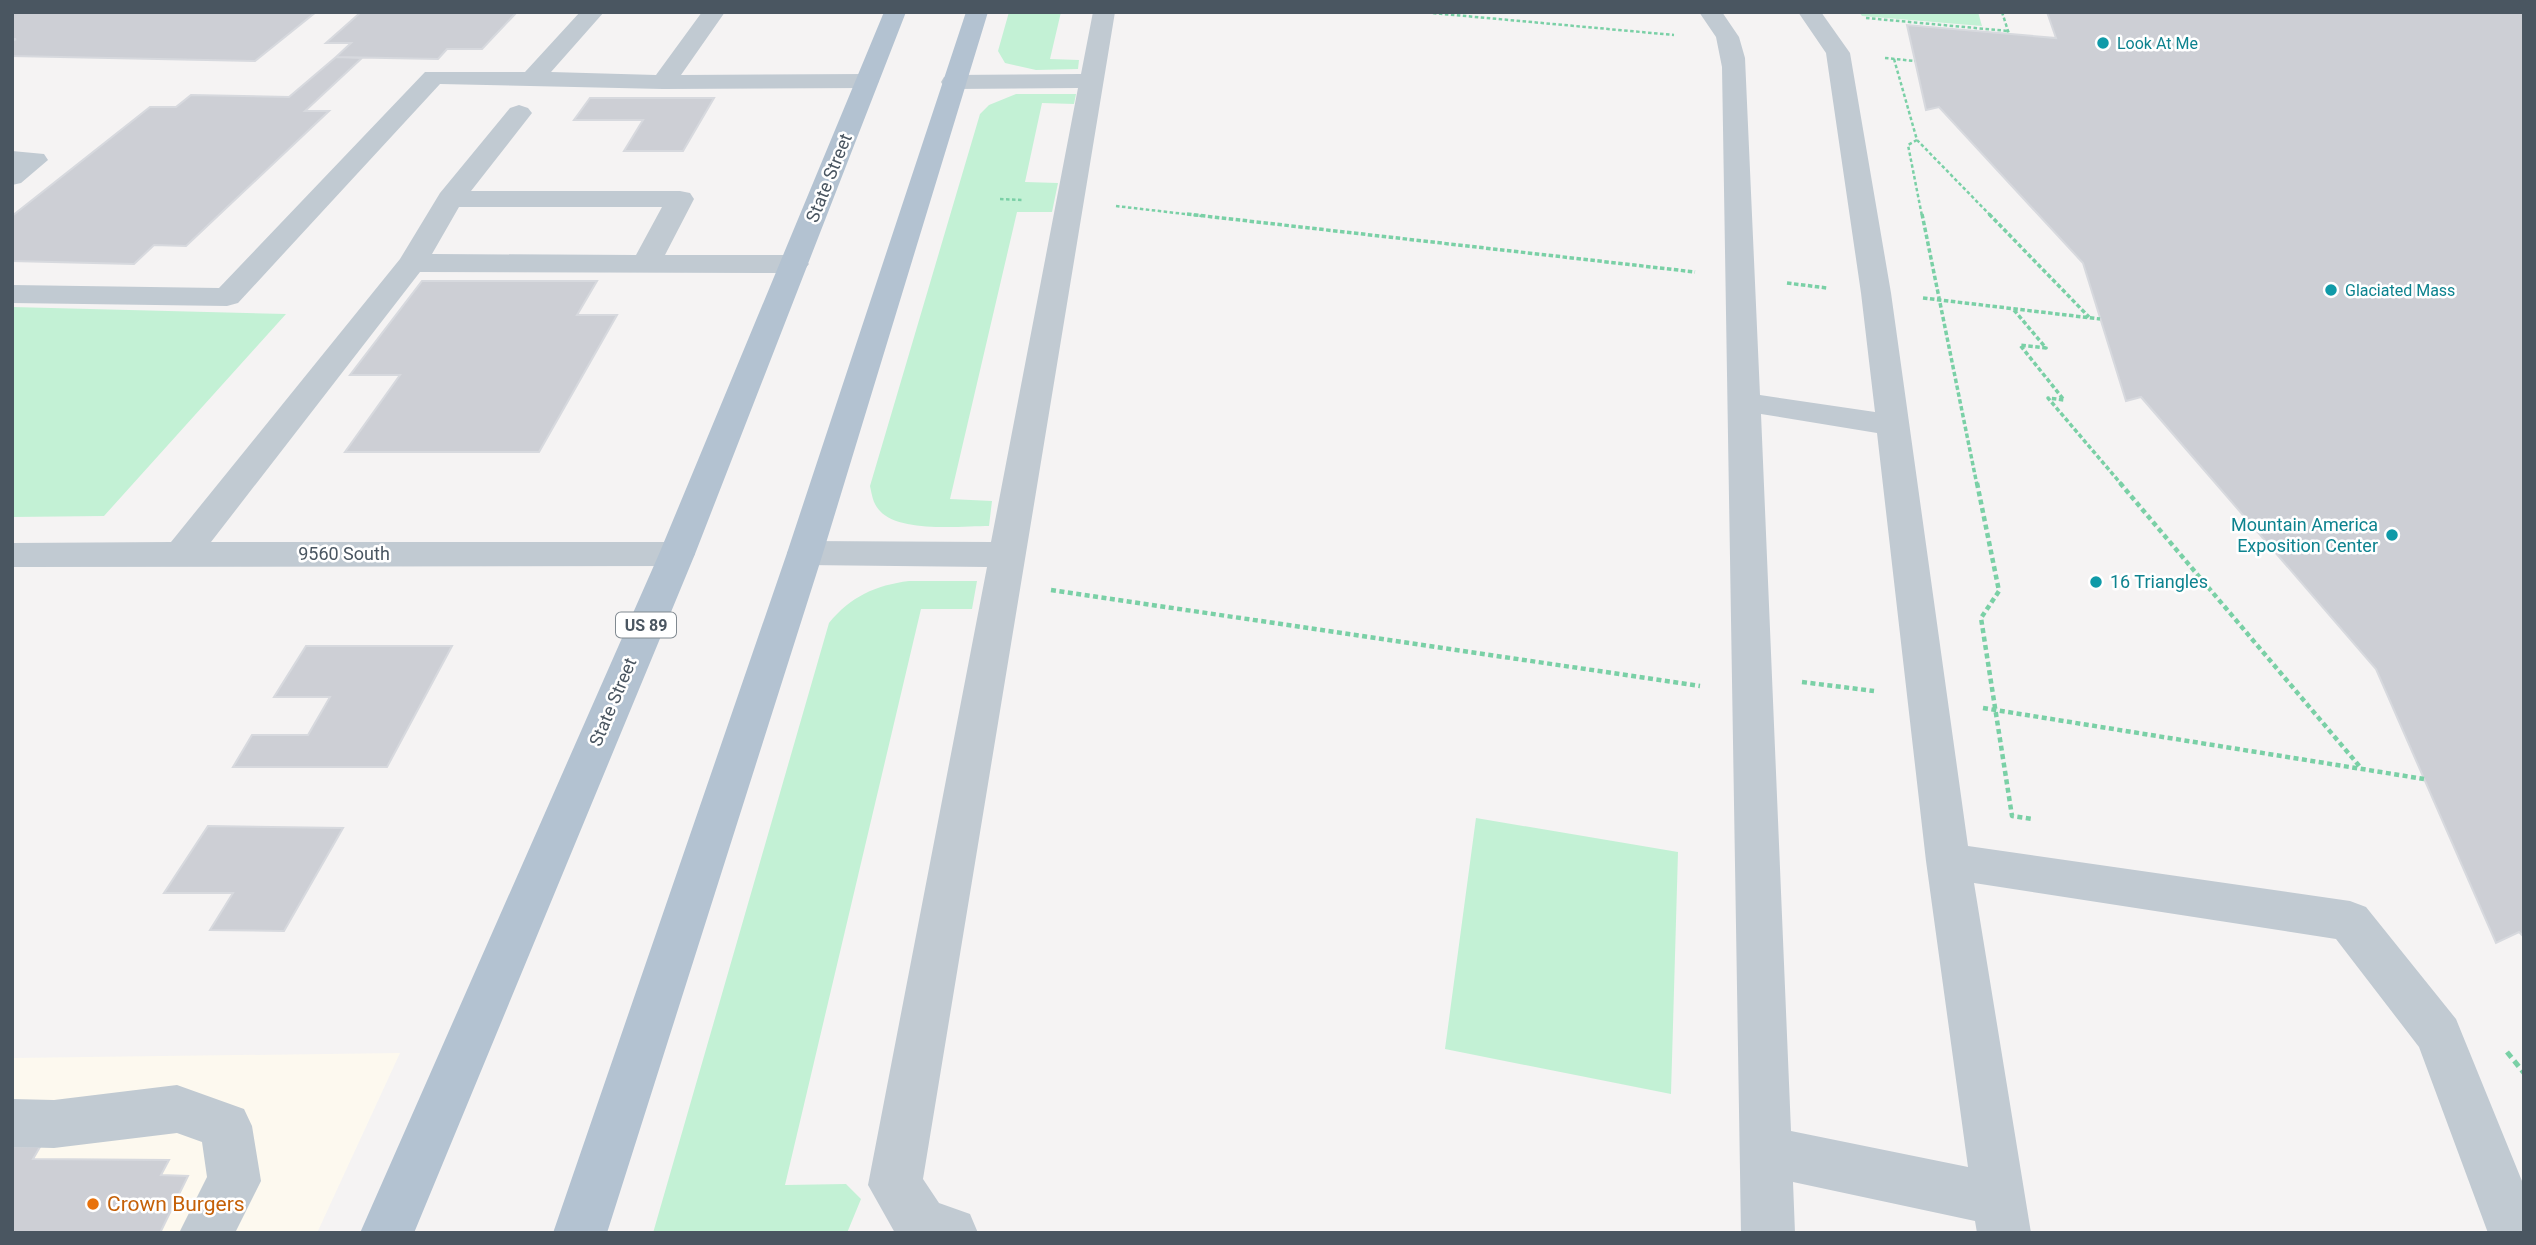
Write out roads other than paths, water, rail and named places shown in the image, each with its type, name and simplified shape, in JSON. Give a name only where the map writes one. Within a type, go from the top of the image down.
[{"type":"main road","name":"State Street","points":[[387,1233],[677,554],[895,12]]},
{"type":"main road","points":[[580,1233],[805,553],[977,12]]},
{"type":"street","points":[[532,79],[593,12]]},
{"type":"street","points":[[663,82],[714,12]]},
{"type":"street","points":[[951,1233],[923,1227],[895,1185],[1104,12]]},
{"type":"street","points":[[1710,12],[1726,29],[1734,67],[1768,1233]]},
{"type":"street","points":[[1766,1151],[2001,1217],[1948,861],[1876,293],[1838,53],[1809,12]]},
{"type":"street","points":[[12,294],[227,297],[434,77],[663,82],[867,81]]},
{"type":"street","points":[[953,82],[1091,81]]},
{"type":"street","points":[[181,555],[412,263],[450,199],[519,113]]},
{"type":"street","points":[[12,159],[34,160],[12,177]]},
{"type":"street","points":[[450,199],[680,199],[646,264]]},
{"type":"street","points":[[412,263],[794,264]]},
{"type":"street","points":[[1744,402],[1892,425]]},
{"type":"street","points":[[805,553],[1004,572]]},
{"type":"street","name":"9560 South","points":[[12,555],[677,554]]},
{"type":"street","points":[[1948,861],[2350,921],[2439,1035],[2515,1233]]},
{"type":"street","points":[[12,1123],[54,1124],[177,1109],[226,1126],[234,1181],[206,1233]]},
{"type":"place","name":"Look At Me","points":[[2103,43]]},
{"type":"place","name":"Glaciated Mass","points":[[2331,290]]},
{"type":"place","name":"Mountain America Exposition Center","points":[[2392,535]]},
{"type":"place","name":"16 Triangles","points":[[2096,582]]},
{"type":"place","name":"Crown Burgers","points":[[93,1204]]}]
